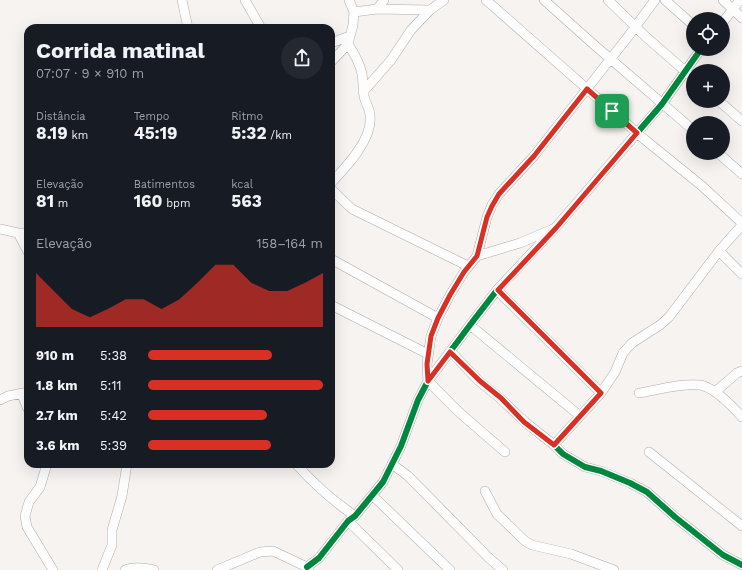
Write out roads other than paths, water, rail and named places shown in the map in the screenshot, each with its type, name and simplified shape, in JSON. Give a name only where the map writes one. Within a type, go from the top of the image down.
[{"type":"street","points":[[182,0],[187,24]]},
{"type":"street","points":[[245,0],[258,24]]},
{"type":"street","points":[[335,57],[349,40],[353,25],[354,12],[349,0]]},
{"type":"street","points":[[377,9],[384,0]]},
{"type":"street","points":[[364,92],[391,60],[412,30],[430,10],[444,0]]},
{"type":"street","points":[[486,0],[637,133],[702,186],[742,224],[719,251],[669,317],[660,325],[632,343],[623,353],[615,372],[601,393],[554,445]]},
{"type":"street","points":[[544,0],[686,124]]},
{"type":"street","points":[[608,0],[686,71]]},
{"type":"street","points":[[505,452],[460,413],[428,381],[427,364],[431,336],[438,318],[468,266],[477,256],[487,217],[499,194],[534,156],[636,27],[655,0]]},
{"type":"street","points":[[665,0],[686,19]]},
{"type":"street","points":[[723,0],[742,18]]},
{"type":"street","points":[[730,13],[740,0]]},
{"type":"street","points":[[354,12],[377,9],[430,10]]},
{"type":"street","points":[[335,178],[351,161],[366,137],[371,123],[370,109],[365,101],[362,74],[349,40]]},
{"type":"street","points":[[335,42],[349,40]]},
{"type":"street","points":[[217,570],[260,552],[273,551],[308,568],[319,558],[373,496],[383,482],[401,446],[418,400],[428,381],[470,324],[498,290],[556,228],[662,104],[686,79]]},
{"type":"street","points":[[727,108],[742,121]]},
{"type":"street","points":[[726,160],[742,174]]},
{"type":"street","points":[[335,193],[352,209],[468,266]]},
{"type":"street","points":[[477,256],[520,243],[556,228]]},
{"type":"street","points":[[0,229],[24,233]]},
{"type":"street","points":[[18,233],[24,244]]},
{"type":"street","points":[[719,251],[742,274]]},
{"type":"street","points":[[335,261],[438,318]]},
{"type":"street","points":[[498,290],[601,393]]},
{"type":"street","points":[[335,307],[428,354]]},
{"type":"street","points":[[470,324],[580,416]]},
{"type":"street","points":[[450,352],[471,373],[501,398],[524,422],[554,445],[563,454],[585,467],[601,471],[647,492],[740,568]]},
{"type":"street","points":[[715,392],[737,372],[742,372]]},
{"type":"street","points":[[639,394],[679,386],[702,385],[715,392],[731,405],[742,417]]},
{"type":"street","points":[[0,400],[8,396],[24,393]]},
{"type":"street","points":[[650,452],[742,526]]},
{"type":"street","points":[[392,464],[408,476],[490,559],[503,570]]},
{"type":"street","points":[[46,468],[40,487],[29,502],[25,516],[27,527],[53,570]]},
{"type":"street","points":[[102,570],[112,545],[112,530],[122,496],[126,468]]},
{"type":"street","points":[[300,468],[311,481],[352,519],[398,570]]},
{"type":"street","points":[[485,491],[498,514],[525,541],[532,545],[571,554],[614,570]]},
{"type":"street","points":[[373,496],[450,570]]},
{"type":"street","points":[[125,570],[129,568],[143,568],[154,570]]}]
